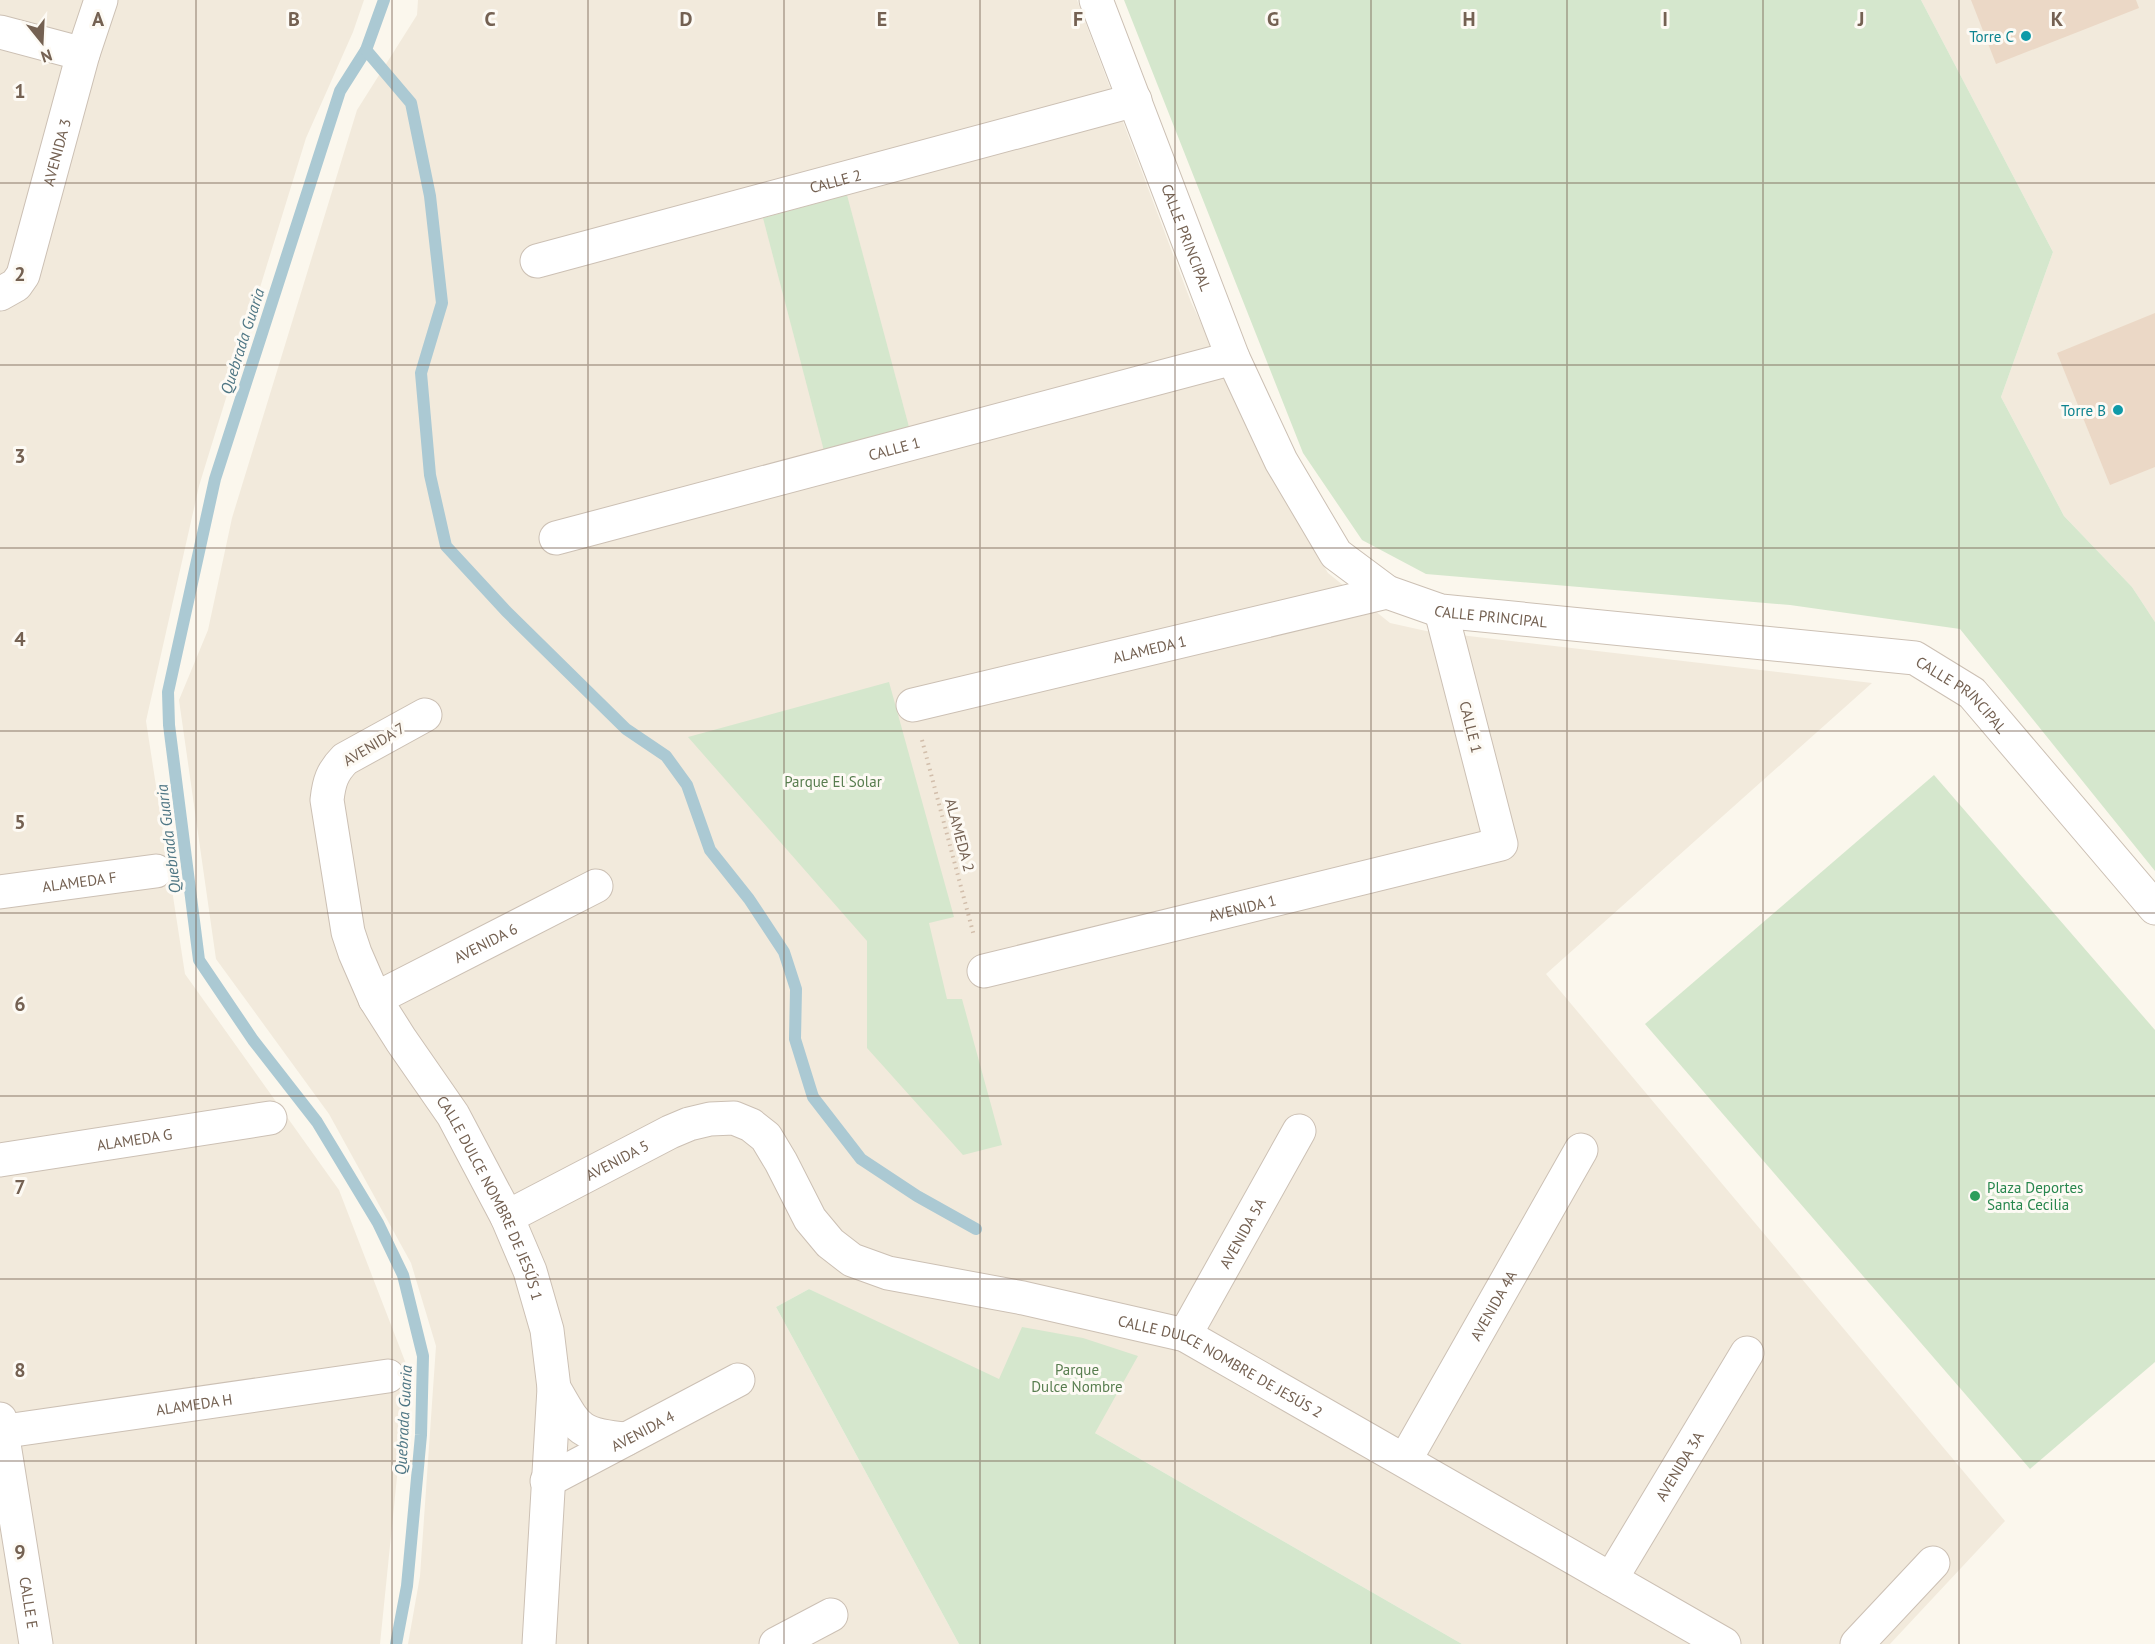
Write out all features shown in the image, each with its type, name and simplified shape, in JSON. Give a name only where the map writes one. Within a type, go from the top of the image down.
[{"type":"street","name":"AVENIDA 3","points":[[0,294],[16,285],[23,275],[83,54],[101,0]]},
{"type":"street","name":"CALLE PRINCIPAL","points":[[1096,0],[1233,358],[1281,461],[1336,555],[1387,591],[1441,611],[1915,658],[1972,693],[2155,908]]},
{"type":"street","points":[[0,32],[83,54]]},
{"type":"street","name":"CALLE 2","points":[[537,261],[1135,100]]},
{"type":"street","name":"CALLE 1","points":[[556,538],[1233,358]]},
{"type":"street","name":"ALAMEDA 1","points":[[913,705],[1387,591]]},
{"type":"street","name":"CALLE 1","points":[[1441,611],[1501,844]]},
{"type":"street","name":"AVENIDA 7","points":[[330,779],[345,759],[425,715]]},
{"type":"street","name":"CALLE DULCE NOMBRE DE JESÚS 1","points":[[330,779],[327,800],[348,932],[375,999],[459,1125],[507,1217],[530,1271],[547,1330],[554,1388],[539,1644]]},
{"type":"street","name":"AVENIDA 1","points":[[984,972],[1501,844]]},
{"type":"street","name":"ALAMEDA F","points":[[0,892],[156,871]]},
{"type":"street","name":"AVENIDA 6","points":[[375,999],[596,886]]},
{"type":"street","name":"ALAMEDA G","points":[[0,1160],[270,1118]]},
{"type":"street","name":"AVENIDA 5","points":[[507,1217],[688,1124],[710,1119],[734,1118]]},
{"type":"street","name":"CALLE DULCE NOMBRE DE JESÚS 2","points":[[734,1118],[751,1125],[766,1137],[810,1218],[830,1243],[852,1260],[888,1273],[1023,1298],[1185,1335],[1724,1644]]},
{"type":"street","name":"AVENIDA 5A","points":[[1185,1335],[1299,1131]]},
{"type":"street","name":"AVENIDA 4A","points":[[1405,1460],[1581,1150]]},
{"type":"street","name":"AVENIDA 3A","points":[[1611,1579],[1747,1353]]},
{"type":"street","name":"ALAMEDA H","points":[[1,1428],[388,1376]]},
{"type":"street","name":"AVENIDA 4","points":[[547,1481],[738,1380]]},
{"type":"street","points":[[554,1388],[572,1419],[583,1430],[599,1437],[626,1439]]},
{"type":"street","name":"CALLE E","points":[[1,1428],[36,1644]]},
{"type":"street","points":[[1857,1644],[1933,1563]]},
{"type":"street","points":[[776,1644],[831,1615]]},
{"type":"path","name":"ALAMEDA 2","points":[[913,705],[984,972]]},
{"type":"shaded area","points":[[0,0],[364,0],[353,32],[306,138],[199,486],[146,721],[185,974],[339,1190],[408,1369],[380,1644],[0,1644]]},
{"type":"shaded area","points":[[418,0],[1077,0],[1191,302],[1285,500],[1328,573],[1390,623],[1426,631],[1872,683],[1546,974],[2005,1521],[1890,1644],[1462,1644],[1095,1433],[809,1289],[776,1307],[959,1644],[408,1644],[420,1576],[436,1346],[411,1263],[329,1114],[216,959],[179,700],[208,630],[232,518],[357,110],[417,15]]},
{"type":"shaded area","points":[[1921,0],[2155,0],[2155,622],[2132,587],[2064,516],[2001,397],[2053,252]]},
{"type":"green space","points":[[1124,0],[1921,0],[2053,252],[2001,397],[2064,516],[2132,587],[2155,622],[2155,871],[1960,629],[1790,605],[1426,574],[1362,540],[1303,453]]},
{"type":"green space","points":[[847,195],[909,427],[824,451],[763,218]]},
{"type":"green space","name":"Parque El Solar","points":[[889,682],[954,917],[929,923],[947,999],[962,999],[1002,1145],[963,1155],[867,1048],[867,941],[688,737]]},
{"type":"green space","name":"Plaza Deportes Santa Cecilia","points":[[1934,775],[2155,1030],[2155,1362],[2030,1469],[1645,1024]]},
{"type":"green space","name":"Parque Dulce Nombre","points":[[809,1289],[999,1379],[1022,1327],[1083,1338],[1138,1356],[1095,1433],[1462,1644],[959,1644],[776,1307]]},
{"type":"building","name":"Torre C","points":[[1971,0],[2136,0],[2139,8],[1996,64]]},
{"type":"building","name":"Torre B","points":[[2155,313],[2155,467],[2110,485],[2057,353]]},
{"type":"waterway","name":"Quebrada Guaria","points":[[384,0],[366,50],[340,91],[215,479],[168,692],[169,725],[199,960],[253,1040],[317,1122],[378,1223],[403,1275],[423,1356],[421,1435],[407,1586],[396,1644]]},
{"type":"waterway","points":[[366,50],[411,103],[430,196],[442,303],[421,373],[430,475],[446,546],[506,611],[626,729],[666,756],[687,785],[710,850],[749,899],[784,952],[796,989],[795,1039],[813,1097],[861,1159],[917,1196],[976,1229]]},
{"type":"place","name":"Torre C","points":[[2026,36]]},
{"type":"place","name":"Torre B","points":[[2118,410]]},
{"type":"place","name":"Plaza Deportes Santa Cecilia","points":[[1975,1196]]}]
